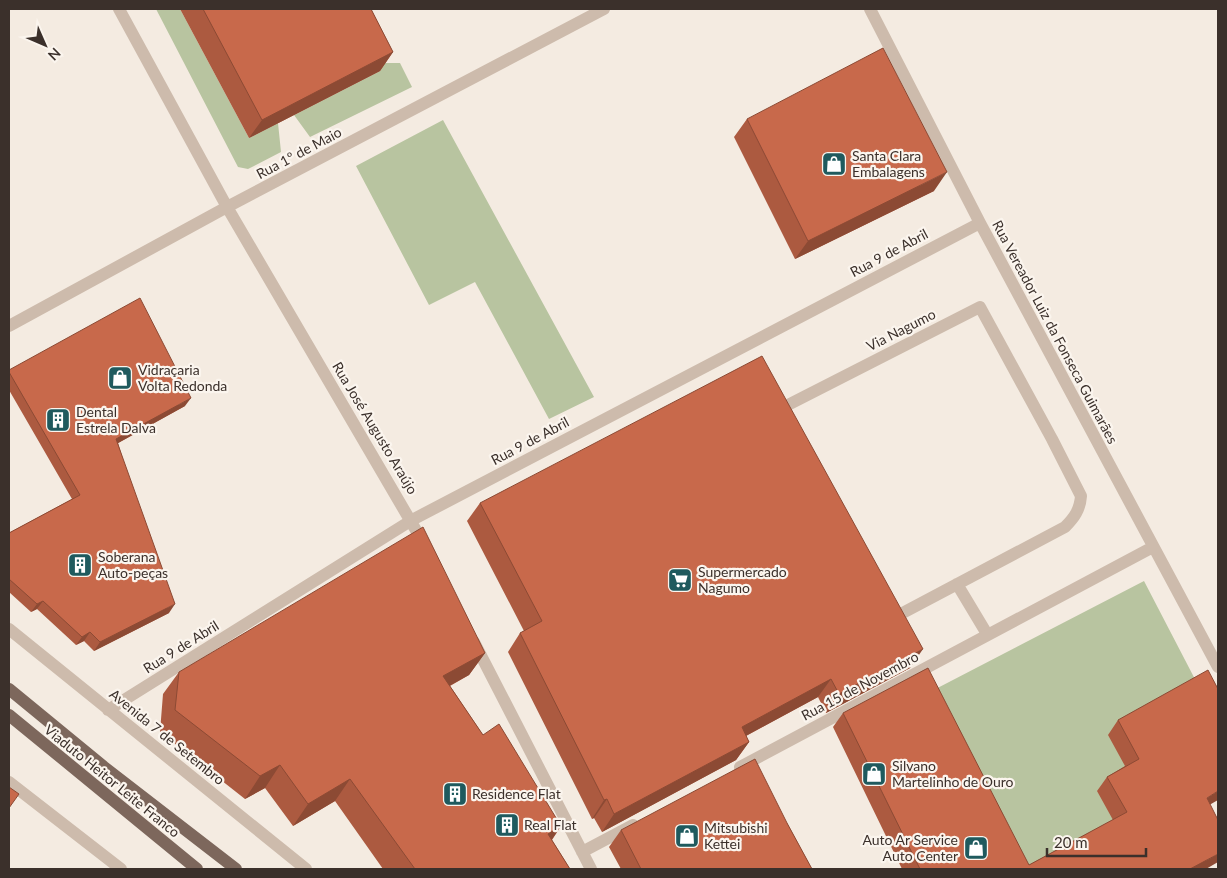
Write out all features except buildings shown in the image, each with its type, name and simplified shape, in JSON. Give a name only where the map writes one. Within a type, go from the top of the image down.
[{"type":"main road","points":[[9,689],[104,767],[236,869]]},
{"type":"main road","name":"Viaduto Heitor Leite Franco","points":[[9,715],[197,869]]},
{"type":"street","name":"Rua José Augusto Araújo","points":[[119,9],[227,208],[412,520],[430,555]]},
{"type":"street","name":"Rua 1º de Maio","points":[[9,326],[227,208],[604,9]]},
{"type":"street","name":"Rua Vereador Luiz da Fonseca Guimarães","points":[[870,9],[980,223],[1218,667]]},
{"type":"street","name":"Rua 9 de Abril","points":[[108,710],[412,520],[980,223]]},
{"type":"street","name":"Via Nagumo","points":[[980,307],[1081,496],[1080,503],[1072,520],[1065,527],[957,584],[894,617],[778,410],[980,307]]},
{"type":"street","name":"Rua 15 de Novembro","points":[[728,774],[1152,547]]},
{"type":"street","points":[[957,584],[987,634]]},
{"type":"street","name":"Avenida 7 de Setembro","points":[[9,629],[306,869]]},
{"type":"street","points":[[470,634],[591,869]]},
{"type":"street","points":[[9,782],[121,869]]},
{"type":"street","points":[[582,852],[642,820]]},
{"type":"green space","points":[[156,9],[180,9],[249,138],[278,123],[281,152],[248,169],[238,167]]},
{"type":"green space","points":[[383,63],[400,63],[412,87],[310,137],[294,115],[380,71]]},
{"type":"green space","points":[[443,120],[594,397],[549,419],[475,282],[429,305],[356,166]]},
{"type":"green space","points":[[1144,581],[1198,685],[1129,773],[1117,826],[1039,869],[1013,869],[924,695]]},
{"type":"place","name":"Santa Clara Embalagens","points":[[834,164]]},
{"type":"place","name":"Vidraçaria Volta Redonda","points":[[120,378]]},
{"type":"place","name":"Dental Estrela Dalva","points":[[58,420]]},
{"type":"place","name":"Soberana Auto-peças","points":[[80,565]]},
{"type":"place","name":"Supermercado Nagumo","points":[[680,580]]},
{"type":"place","name":"Silvano Martelinho de Ouro","points":[[874,774]]},
{"type":"place","name":"Residence Flat","points":[[455,794]]},
{"type":"place","name":"Real Flat","points":[[507,825]]},
{"type":"place","name":"Mitsubishi Kettei","points":[[687,836]]},
{"type":"place","name":"Auto Ar Service Auto Center","points":[[976,848]]}]
